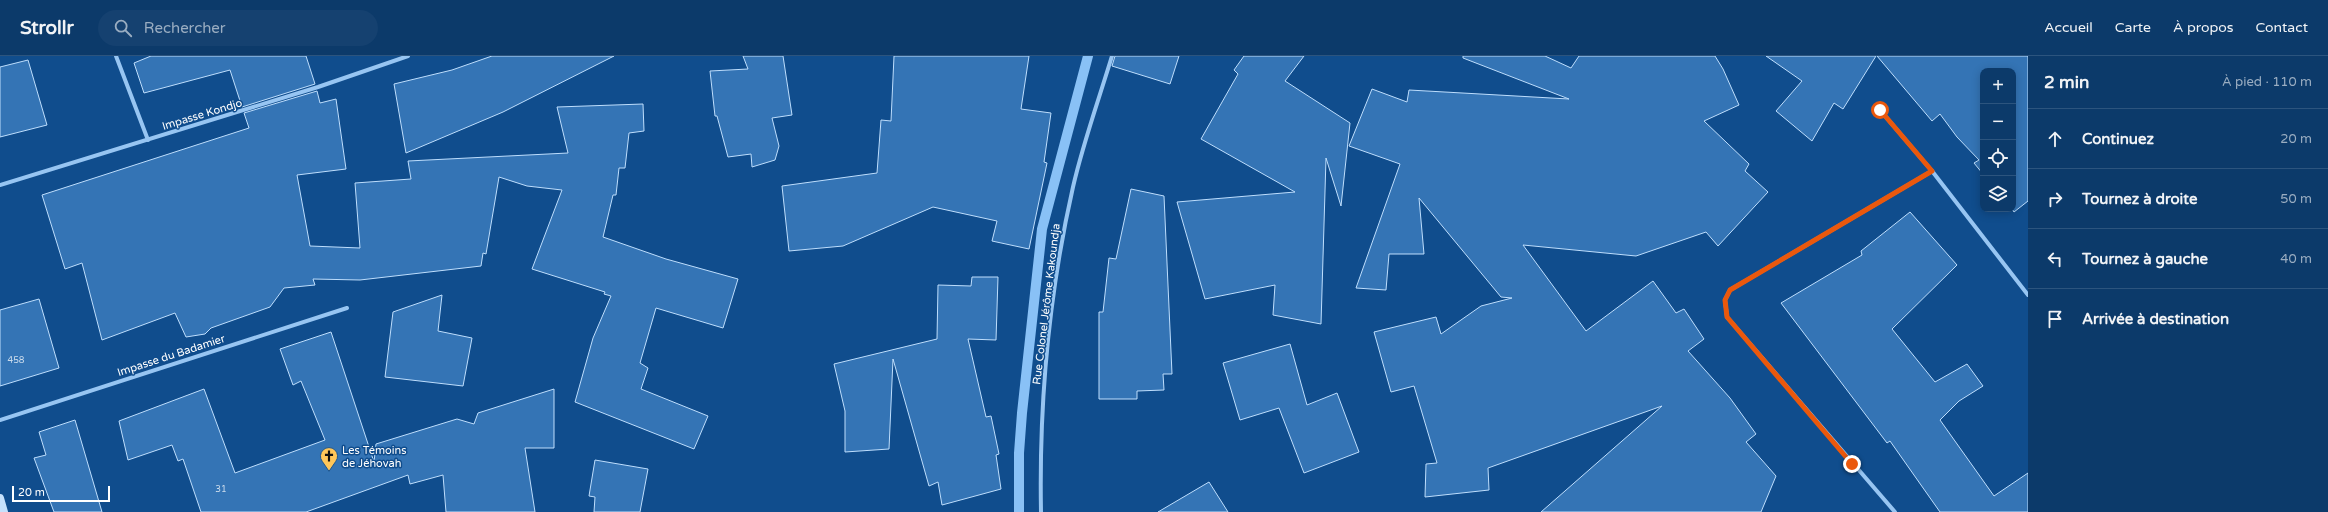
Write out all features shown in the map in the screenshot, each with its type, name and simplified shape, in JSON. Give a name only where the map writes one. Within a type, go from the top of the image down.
[{"type":"main road","points":[[0,498],[4,512]]},
{"type":"street","points":[[116,56],[148,140]]},
{"type":"street","name":"Impasse Kondjo","points":[[0,185],[148,140],[408,56]]},
{"type":"street","name":"Rue Colonel Jérôme Kakoundja","points":[[1041,512],[1043,402],[1061,249],[1073,185],[1112,56]]},
{"type":"street","points":[[1880,110],[1932,171],[2028,296]]},
{"type":"street","points":[[1894,512],[1727,317],[1725,300],[1730,290],[1932,171]]},
{"type":"street","name":"Impasse du Badamier","points":[[0,420],[347,308]]},
{"type":"building","points":[[151,56],[306,56],[315,84],[242,107],[230,70],[144,93],[134,63]]},
{"type":"building","points":[[492,56],[614,56],[503,112],[406,153],[394,84],[452,70]]},
{"type":"building","points":[[743,56],[783,56],[792,115],[772,118],[779,146],[775,160],[752,167],[751,154],[728,157],[717,116],[715,116],[710,71],[748,69]]},
{"type":"building","points":[[894,56],[1029,56],[1021,109],[1051,113],[1044,162],[1047,163],[1029,249],[992,241],[997,221],[933,207],[843,246],[789,251],[782,186],[877,173],[881,120],[891,121]]},
{"type":"building","points":[[1115,56],[1179,56],[1170,84],[1112,66]]},
{"type":"building","points":[[1244,56],[1304,56],[1285,81],[1350,123],[1341,206],[1326,158],[1321,324],[1273,315],[1275,285],[1205,299],[1177,202],[1295,192],[1201,139],[1238,74],[1234,70]]},
{"type":"building","points":[[1463,56],[1545,56],[1571,68],[1579,56],[1715,56],[1723,69],[1739,105],[1704,121],[1749,164],[1745,171],[1768,192],[1718,246],[1706,232],[1636,256],[1523,245],[1586,331],[1653,281],[1676,313],[1684,309],[1704,339],[1688,351],[1730,398],[1756,434],[1746,442],[1776,476],[1761,512],[1541,512],[1662,406],[1488,468],[1489,490],[1425,497],[1426,464],[1437,463],[1414,386],[1391,392],[1374,332],[1436,317],[1441,334],[1481,306],[1512,298],[1501,297],[1419,198],[1424,254],[1389,254],[1386,290],[1356,288],[1400,164],[1349,146],[1372,89],[1407,102],[1409,90],[1569,99],[1463,58]]},
{"type":"building","points":[[1766,56],[1876,56],[1843,109],[1834,103],[1812,141],[1776,111],[1802,81]]},
{"type":"building","points":[[1877,56],[2028,56],[2028,201],[2016,210],[2016,68],[1980,68],[1980,170],[1974,163],[1979,160],[1957,137],[1940,114],[1932,121]]},
{"type":"building","points":[[28,60],[47,125],[0,137],[0,67]]},
{"type":"building","points":[[317,91],[320,103],[336,99],[346,169],[297,175],[310,246],[360,248],[355,183],[411,179],[408,161],[568,153],[557,107],[643,104],[644,131],[629,133],[625,168],[619,168],[616,195],[613,195],[603,237],[666,259],[738,279],[723,328],[656,308],[640,363],[648,368],[641,389],[708,416],[694,449],[575,402],[593,338],[611,296],[604,294],[605,292],[532,269],[562,190],[527,186],[499,177],[486,254],[483,253],[481,266],[360,280],[313,279],[315,285],[284,288],[270,307],[211,328],[205,334],[186,337],[175,313],[102,340],[82,263],[65,269],[42,195],[249,128],[244,113]]},
{"type":"building","points":[[1131,189],[1164,196],[1172,374],[1163,374],[1164,390],[1137,391],[1137,399],[1099,399],[1099,312],[1103,312],[1109,258],[1116,259]]},
{"type":"building","points":[[1910,212],[1957,265],[1892,329],[1935,382],[1967,364],[1983,386],[1959,401],[1940,420],[1994,496],[2028,473],[2028,512],[1940,512],[1890,441],[1887,443],[1781,303],[1862,255],[1861,251]]},
{"type":"building","points":[[972,277],[998,277],[996,340],[968,339],[986,417],[991,416],[999,454],[996,455],[1001,489],[942,505],[938,482],[929,486],[893,359],[889,449],[845,452],[845,411],[834,364],[937,339],[938,285],[971,286]]},
{"type":"building","points":[[442,295],[438,331],[472,338],[463,386],[385,377],[393,312]]},
{"type":"building","points":[[39,299],[59,368],[0,386],[0,310]]},
{"type":"building","points":[[331,332],[374,462],[376,444],[457,419],[474,424],[478,413],[554,389],[554,448],[525,448],[535,512],[446,512],[443,475],[410,484],[408,475],[306,512],[201,512],[183,459],[178,461],[172,445],[128,460],[119,421],[204,389],[235,473],[325,440],[301,381],[293,385],[280,349]]},
{"type":"building","points":[[1290,344],[1307,405],[1337,393],[1359,452],[1304,473],[1279,408],[1240,420],[1223,363]]},
{"type":"building","points":[[75,420],[102,512],[54,512],[34,458],[46,455],[39,432]]},
{"type":"building","points":[[595,460],[648,469],[640,512],[594,512],[595,497],[589,496]]},
{"type":"building","points":[[1209,482],[1228,512],[1158,512]]},
{"type":"waterway","points":[[1019,512],[1019,453],[1022,413],[1042,229],[1088,56]]},
{"type":"place","name":"Les Témoins de Jéhovah","points":[[329,471]]},
{"type":"route","points":[[1852,464],[1727,317],[1725,300],[1730,290],[1932,171],[1880,110]]}]
